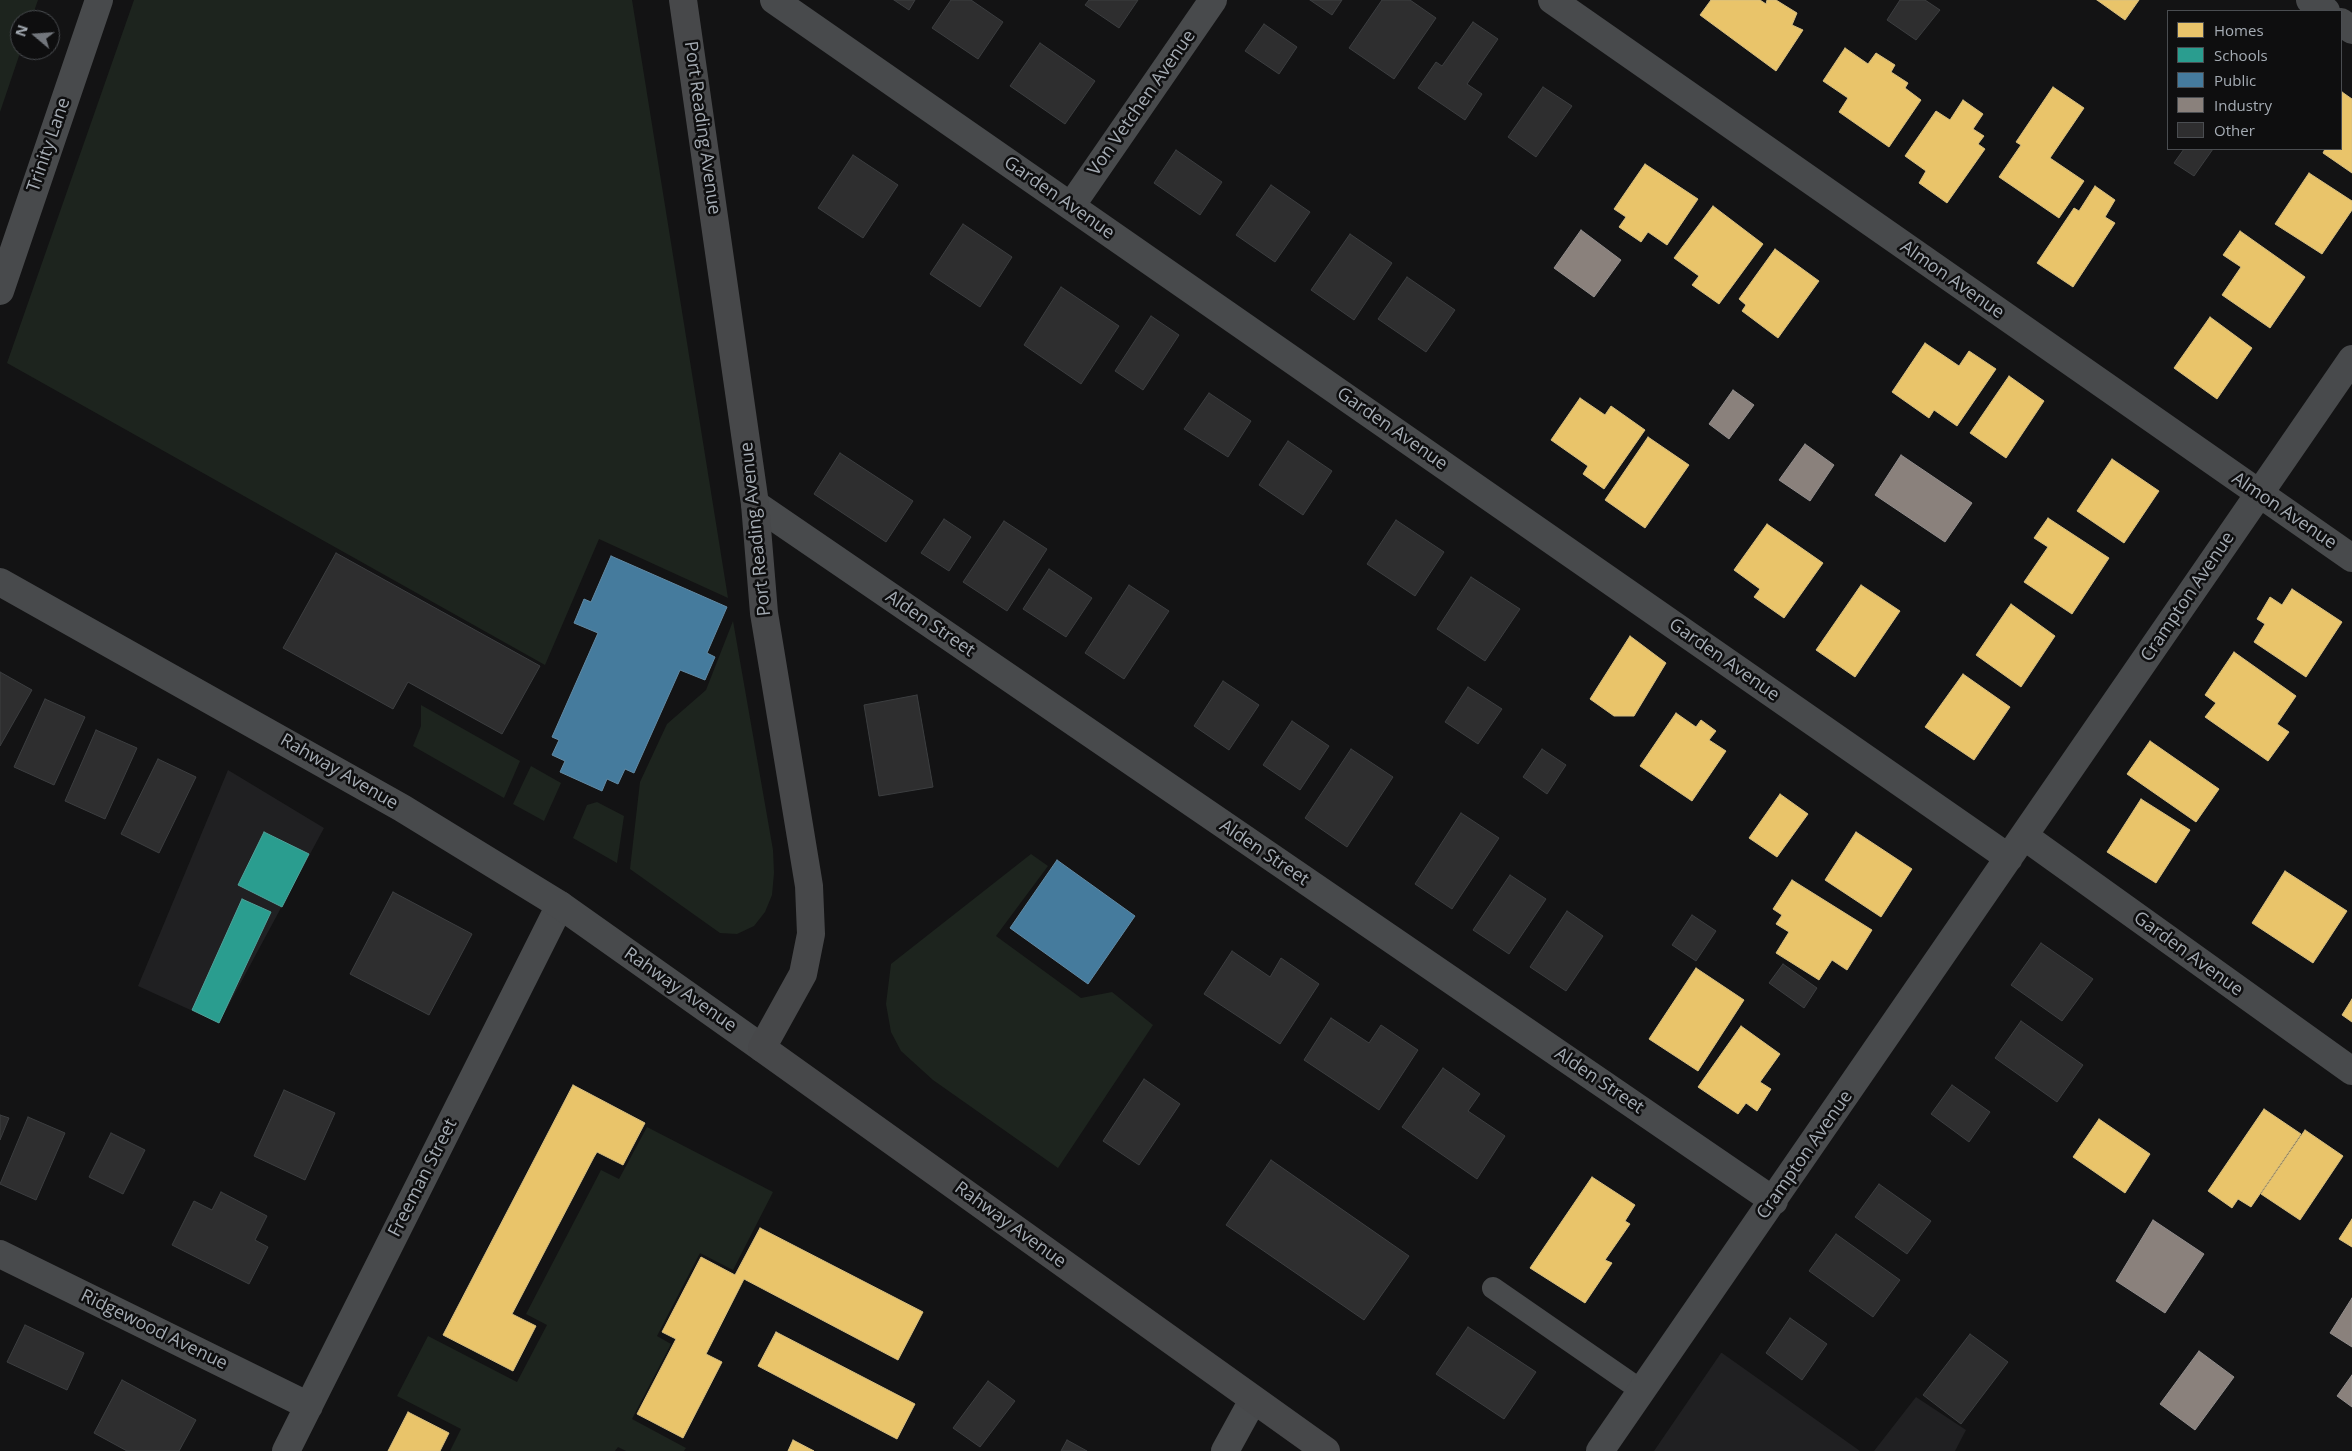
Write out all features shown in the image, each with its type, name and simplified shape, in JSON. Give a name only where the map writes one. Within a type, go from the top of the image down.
[{"type":"main road","name":"Port Reading Avenue","points":[[683,0],[756,504],[764,613],[808,886],[811,934],[803,974],[762,1048]]},
{"type":"main road","name":"Rahway Avenue","points":[[762,1048],[1326,1451]]},
{"type":"street","name":"Trinity Lane","points":[[0,291],[99,0]]},
{"type":"street","name":"Garden Avenue","points":[[774,0],[2009,858]]},
{"type":"street","name":"Von Vetchen Avenue","points":[[1071,206],[1213,0]]},
{"type":"street","name":"Almon Avenue","points":[[1552,0],[2259,495],[2352,558]]},
{"type":"street","points":[[2310,0],[2325,10]]},
{"type":"street","name":"Crampton Avenue","points":[[1600,1451],[1774,1201],[2352,359]]},
{"type":"street","name":"Alden Street","points":[[756,504],[1774,1201]]},
{"type":"street","name":"Rahway Avenue","points":[[0,582],[364,785],[560,905],[762,1048]]},
{"type":"street","name":"Garden Avenue","points":[[2024,836],[2352,1071]]},
{"type":"street","name":"Freeman Street","points":[[286,1451],[560,905]]},
{"type":"street","name":"Ridgewood Avenue","points":[[0,1254],[309,1406]]},
{"type":"street","points":[[1225,1451],[1253,1400]]},
{"type":"lane","points":[[1493,1288],[1642,1391]]},
{"type":"shaded area","points":[[0,0],[38,0],[34,10],[10,10],[10,60],[18,60],[0,112]]},
{"type":"shaded area","points":[[134,0],[632,0],[728,598],[599,539],[545,665],[7,363]]},
{"type":"shaded area","points":[[733,621],[773,850],[774,873],[772,895],[765,912],[754,926],[737,934],[720,933],[630,869],[640,782],[667,724],[706,690]]},
{"type":"shaded area","points":[[421,705],[520,761],[504,798],[413,746],[421,726]]},
{"type":"shaded area","points":[[531,766],[561,783],[544,821],[513,804]]},
{"type":"shaded area","points":[[228,770],[324,828],[219,1023],[138,986]]},
{"type":"shaded area","points":[[597,802],[624,816],[617,863],[573,838],[587,805]]},
{"type":"shaded area","points":[[1031,854],[1048,866],[996,936],[1081,998],[1112,992],[1153,1025],[1058,1168],[933,1080],[901,1051],[891,1032],[886,1004],[891,964]]},
{"type":"shaded area","points":[[647,1127],[773,1192],[733,1270],[700,1253],[657,1336],[671,1344],[632,1419],[686,1448],[684,1451],[626,1451],[618,1447],[615,1451],[450,1451],[461,1429],[397,1396],[428,1336],[517,1382],[547,1325],[526,1314],[601,1170],[619,1179]]},
{"type":"shaded area","points":[[1722,1353],[1860,1451],[1654,1451]]},
{"type":"shaded area","points":[[1916,1397],[1966,1430],[1955,1451],[1874,1451]]},
{"type":"building: Homes","points":[[1711,0],[1760,0],[1766,4],[1767,0],[1776,0],[1797,13],[1792,25],[1803,30],[1776,71],[1700,15]]},
{"type":"building: Homes","points":[[2097,0],[2139,0],[2125,20]]},
{"type":"building: Homes","points":[[1845,48],[1868,64],[1876,53],[1895,65],[1891,72],[1908,83],[1905,88],[1921,100],[1889,147],[1839,112],[1848,98],[1823,81]]},
{"type":"building: Homes","points":[[2053,87],[2084,108],[2050,158],[2084,181],[2059,218],[1999,177],[2021,145],[2016,142]]},
{"type":"building: Homes","points":[[2342,92],[2352,99],[2352,173],[2323,153],[2324,150],[2342,150]]},
{"type":"building: Homes","points":[[1963,100],[1983,114],[1973,129],[1984,136],[1978,144],[1985,149],[1947,203],[1919,183],[1926,171],[1905,156],[1936,111],[1950,120]]},
{"type":"building: Homes","points":[[1645,164],[1698,199],[1667,245],[1648,232],[1641,242],[1619,227],[1626,217],[1614,209]]},
{"type":"building: Homes","points":[[2309,173],[2352,201],[2352,210],[2322,254],[2275,224]]},
{"type":"building: Homes","points":[[2095,186],[2115,200],[2105,217],[2115,223],[2073,287],[2037,263],[2074,208],[2079,211]]},
{"type":"building: Homes","points":[[1713,206],[1763,244],[1719,304],[1692,285],[1699,276],[1674,258]]},
{"type":"building: Homes","points":[[2240,231],[2305,277],[2270,328],[2222,295],[2241,267],[2223,255]]},
{"type":"building: Homes","points":[[1775,249],[1819,281],[1778,338],[1742,311],[1746,305],[1739,299]]},
{"type":"building: Homes","points":[[2210,317],[2252,348],[2217,399],[2174,368]]},
{"type":"building: Homes","points":[[1925,343],[1959,366],[1969,351],[1996,369],[1957,426],[1934,410],[1929,418],[1892,392]]},
{"type":"building: Homes","points":[[2009,376],[2044,401],[2006,458],[1970,433]]},
{"type":"building: Homes","points":[[1580,398],[1605,415],[1611,406],[1645,430],[1604,489],[1583,474],[1588,466],[1551,440]]},
{"type":"building: Homes","points":[[1648,437],[1689,465],[1645,528],[1605,500]]},
{"type":"building: Homes","points":[[2112,459],[2159,491],[2124,543],[2077,511]]},
{"type":"building: Homes","points":[[2048,518],[2109,558],[2072,614],[2024,582],[2048,547],[2034,538]]},
{"type":"building: Homes","points":[[1767,524],[1823,563],[1784,618],[1754,597],[1760,589],[1734,570]]},
{"type":"building: Homes","points":[[1861,585],[1900,611],[1855,677],[1816,650]]},
{"type":"building: Homes","points":[[2292,589],[2342,622],[2306,677],[2254,642],[2265,624],[2257,619],[2270,597],[2282,605]]},
{"type":"building: Homes","points":[[2011,604],[2055,636],[2021,687],[1976,655]]},
{"type":"building: Homes","points":[[1630,636],[1666,663],[1634,716],[1614,716],[1590,699]]},
{"type":"building: Homes","points":[[2234,652],[2296,696],[2277,724],[2289,732],[2268,761],[2205,717],[2216,703],[2205,695]]},
{"type":"building: Homes","points":[[1963,674],[2010,707],[1974,760],[1925,727]]},
{"type":"building: Homes","points":[[1676,713],[1696,727],[1701,720],[1716,731],[1709,740],[1726,751],[1692,801],[1640,766]]},
{"type":"building: Homes","points":[[2150,741],[2219,789],[2196,822],[2127,774]]},
{"type":"building: Homes","points":[[1780,794],[1808,814],[1777,857],[1749,838]]},
{"type":"building: Homes","points":[[2141,799],[2190,830],[2156,883],[2107,852]]},
{"type":"building: Homes","points":[[1856,832],[1912,869],[1881,917],[1825,880]]},
{"type":"building: Homes","points":[[2285,871],[2347,911],[2313,963],[2252,923]]},
{"type":"building: Homes","points":[[1792,880],[1872,930],[1847,970],[1832,960],[1819,980],[1776,953],[1789,932],[1776,924],[1782,915],[1773,909]]},
{"type":"building: Homes","points":[[1696,968],[1744,1000],[1698,1071],[1649,1039]]},
{"type":"building: Homes","points":[[2352,999],[2352,1022],[2342,1015]]},
{"type":"building: Homes","points":[[1741,1026],[1780,1054],[1760,1082],[1771,1089],[1757,1111],[1746,1103],[1738,1114],[1698,1087]]},
{"type":"building: Homes","points":[[573,1085],[645,1123],[623,1165],[597,1152],[594,1157],[512,1314],[536,1326],[513,1371],[443,1335]]},
{"type":"building: Homes","points":[[2264,1109],[2301,1134],[2251,1207],[2238,1199],[2232,1208],[2208,1191]]},
{"type":"building: Homes","points":[[2099,1119],[2150,1154],[2125,1193],[2073,1157]]},
{"type":"building: Homes","points":[[2305,1130],[2343,1156],[2300,1220],[2261,1194]]},
{"type":"building: Homes","points":[[1592,1177],[1635,1205],[1625,1221],[1630,1224],[1605,1260],[1612,1263],[1585,1303],[1530,1268]]},
{"type":"building: Homes","points":[[2352,1219],[2352,1247],[2339,1239]]},
{"type":"building: Homes","points":[[760,1228],[923,1312],[898,1360],[744,1279],[706,1354],[722,1362],[683,1438],[637,1414],[676,1339],[662,1332],[701,1257],[735,1275]]},
{"type":"building: Homes","points":[[776,1332],[915,1404],[897,1439],[758,1366]]},
{"type":"building: Homes","points":[[408,1412],[449,1433],[440,1451],[388,1451]]},
{"type":"building: Homes","points":[[793,1440],[814,1451],[788,1451]]},
{"type":"building: Schools","points":[[264,832],[309,854],[282,907],[238,885]]},
{"type":"building: Schools","points":[[242,899],[271,912],[219,1023],[192,1010]]},
{"type":"building: Public","points":[[611,556],[727,607],[707,653],[715,657],[705,680],[680,670],[634,773],[625,769],[618,784],[607,779],[602,791],[560,772],[565,761],[552,755],[559,740],[552,737],[598,633],[574,623],[584,599],[591,602]]},
{"type":"building: Public","points":[[1057,860],[1135,916],[1088,984],[1010,928]]},
{"type":"building: Industry","points":[[1581,230],[1621,260],[1594,297],[1554,268]]},
{"type":"building: Industry","points":[[1733,390],[1754,405],[1729,439],[1709,424]]},
{"type":"building: Industry","points":[[1805,444],[1834,465],[1810,501],[1779,480]]},
{"type":"building: Industry","points":[[1901,455],[1972,503],[1945,542],[1875,495]]},
{"type":"building: Industry","points":[[2153,1220],[2204,1254],[2165,1313],[2116,1281]]},
{"type":"building: Industry","points":[[2352,1298],[2352,1347],[2330,1333]]},
{"type":"building: Industry","points":[[2199,1351],[2234,1377],[2195,1430],[2160,1404]]},
{"type":"building: Industry","points":[[2352,1375],[2352,1407],[2337,1396]]},
{"type":"building: Other","points":[[894,0],[915,0],[909,10]]},
{"type":"building: Other","points":[[951,0],[971,0],[1003,22],[978,59],[932,28]]},
{"type":"building: Other","points":[[1089,0],[1138,0],[1119,28],[1085,5]]},
{"type":"building: Other","points":[[1310,0],[1342,0],[1332,15]]},
{"type":"building: Other","points":[[1382,0],[1410,0],[1436,18],[1394,79],[1349,48]]},
{"type":"building: Other","points":[[1900,0],[1925,0],[1940,10],[1916,40],[1887,20]]},
{"type":"building: Other","points":[[1473,22],[1498,39],[1467,84],[1482,94],[1465,120],[1418,88],[1436,62],[1442,66]]},
{"type":"building: Other","points":[[1264,24],[1297,47],[1279,74],[1245,51]]},
{"type":"building: Other","points":[[1040,43],[1095,81],[1065,124],[1010,86]]},
{"type":"building: Other","points":[[1543,87],[1572,106],[1536,157],[1508,137]]},
{"type":"building: Other","points":[[1176,150],[1222,182],[1200,215],[1154,183]]},
{"type":"building: Other","points":[[2183,150],[2212,150],[2194,176],[2174,163]]},
{"type":"building: Other","points":[[853,155],[898,185],[863,238],[818,208]]},
{"type":"building: Other","points":[[1271,185],[1310,212],[1275,262],[1236,235]]},
{"type":"building: Other","points":[[963,224],[1012,257],[980,307],[930,274]]},
{"type":"building: Other","points":[[1350,234],[1392,263],[1354,320],[1311,290]]},
{"type":"building: Other","points":[[1407,277],[1455,310],[1426,352],[1378,319]]},
{"type":"building: Other","points":[[1061,287],[1119,326],[1081,384],[1024,345]]},
{"type":"building: Other","points":[[1151,316],[1179,335],[1143,390],[1115,371]]},
{"type":"building: Other","points":[[1209,393],[1251,421],[1228,457],[1184,429]]},
{"type":"building: Other","points":[[1288,441],[1332,471],[1303,515],[1259,485]]},
{"type":"building: Other","points":[[840,453],[913,501],[886,542],[814,494]]},
{"type":"building: Other","points":[[944,519],[971,537],[949,571],[921,553]]},
{"type":"building: Other","points":[[1396,520],[1444,552],[1415,596],[1367,564]]},
{"type":"building: Other","points":[[1004,521],[1047,549],[1007,611],[963,582]]},
{"type":"building: Other","points":[[336,553],[540,666],[502,734],[408,682],[393,709],[283,648]]},
{"type":"building: Other","points":[[1049,569],[1092,598],[1066,637],[1023,609]]},
{"type":"building: Other","points":[[1471,577],[1520,609],[1485,661],[1437,629]]},
{"type":"building: Other","points":[[1129,585],[1169,611],[1124,679],[1085,653]]},
{"type":"building: Other","points":[[0,672],[32,690],[0,746]]},
{"type":"building: Other","points":[[1223,681],[1259,705],[1229,750],[1194,726]]},
{"type":"building: Other","points":[[1468,687],[1502,709],[1478,744],[1445,722]]},
{"type":"building: Other","points":[[917,695],[933,787],[879,796],[864,705]]},
{"type":"building: Other","points":[[45,699],[85,717],[54,785],[14,767]]},
{"type":"building: Other","points":[[1292,721],[1329,746],[1300,790],[1263,765]]},
{"type":"building: Other","points":[[96,730],[137,748],[105,819],[65,801]]},
{"type":"building: Other","points":[[1351,749],[1393,777],[1347,847],[1305,818]]},
{"type":"building: Other","points":[[1542,749],[1566,765],[1547,794],[1523,777]]},
{"type":"building: Other","points":[[158,759],[196,777],[159,853],[121,834]]},
{"type":"building: Other","points":[[1461,813],[1499,838],[1452,909],[1415,884]]},
{"type":"building: Other","points":[[1510,875],[1546,899],[1509,954],[1473,930]]},
{"type":"building: Other","points":[[393,892],[472,934],[429,1015],[350,974]]},
{"type":"building: Other","points":[[1567,911],[1603,936],[1566,991],[1530,967]]},
{"type":"building: Other","points":[[1692,915],[1716,931],[1696,961],[1672,945]]},
{"type":"building: Other","points":[[2041,943],[2093,979],[2062,1021],[2011,985]]},
{"type":"building: Other","points":[[1232,951],[1270,977],[1281,958],[1319,984],[1280,1044],[1204,994]]},
{"type":"building: Other","points":[[1783,964],[1817,988],[1804,1008],[1769,983]]},
{"type":"building: Other","points":[[1331,1018],[1369,1043],[1381,1025],[1418,1050],[1379,1110],[1304,1060]]},
{"type":"building: Other","points":[[2021,1021],[2083,1065],[2057,1102],[1995,1058]]},
{"type":"building: Other","points":[[1443,1068],[1480,1094],[1468,1111],[1505,1136],[1477,1179],[1402,1127]]},
{"type":"building: Other","points":[[1144,1079],[1180,1104],[1139,1165],[1103,1141]]},
{"type":"building: Other","points":[[1952,1085],[1990,1112],[1969,1142],[1931,1114]]},
{"type":"building: Other","points":[[284,1090],[335,1113],[305,1180],[254,1156]]},
{"type":"building: Other","points":[[0,1115],[9,1118],[0,1140]]},
{"type":"building: Other","points":[[28,1117],[65,1133],[36,1200],[0,1184]]},
{"type":"building: Other","points":[[111,1133],[145,1150],[123,1194],[89,1177]]},
{"type":"building: Other","points":[[1271,1160],[1409,1256],[1364,1320],[1226,1225]]},
{"type":"building: Other","points":[[1879,1184],[1931,1221],[1907,1254],[1855,1217]]},
{"type":"building: Other","points":[[221,1192],[267,1216],[255,1240],[268,1247],[249,1284],[172,1245],[194,1201],[212,1210]]},
{"type":"building: Other","points":[[1836,1234],[1900,1280],[1873,1317],[1809,1271]]},
{"type":"building: Other","points":[[1790,1318],[1827,1344],[1802,1380],[1766,1353]]},
{"type":"building: Other","points":[[25,1325],[84,1353],[67,1390],[7,1362]]},
{"type":"building: Other","points":[[1468,1327],[1536,1372],[1504,1419],[1436,1374]]},
{"type":"building: Other","points":[[1970,1334],[2008,1362],[1961,1424],[1923,1395]]},
{"type":"building: Other","points":[[122,1380],[196,1420],[179,1451],[127,1451],[94,1433]]},
{"type":"building: Other","points":[[988,1381],[1015,1401],[980,1447],[953,1428]]},
{"type":"building: Other","points":[[1067,1440],[1087,1451],[1061,1451]]}]
